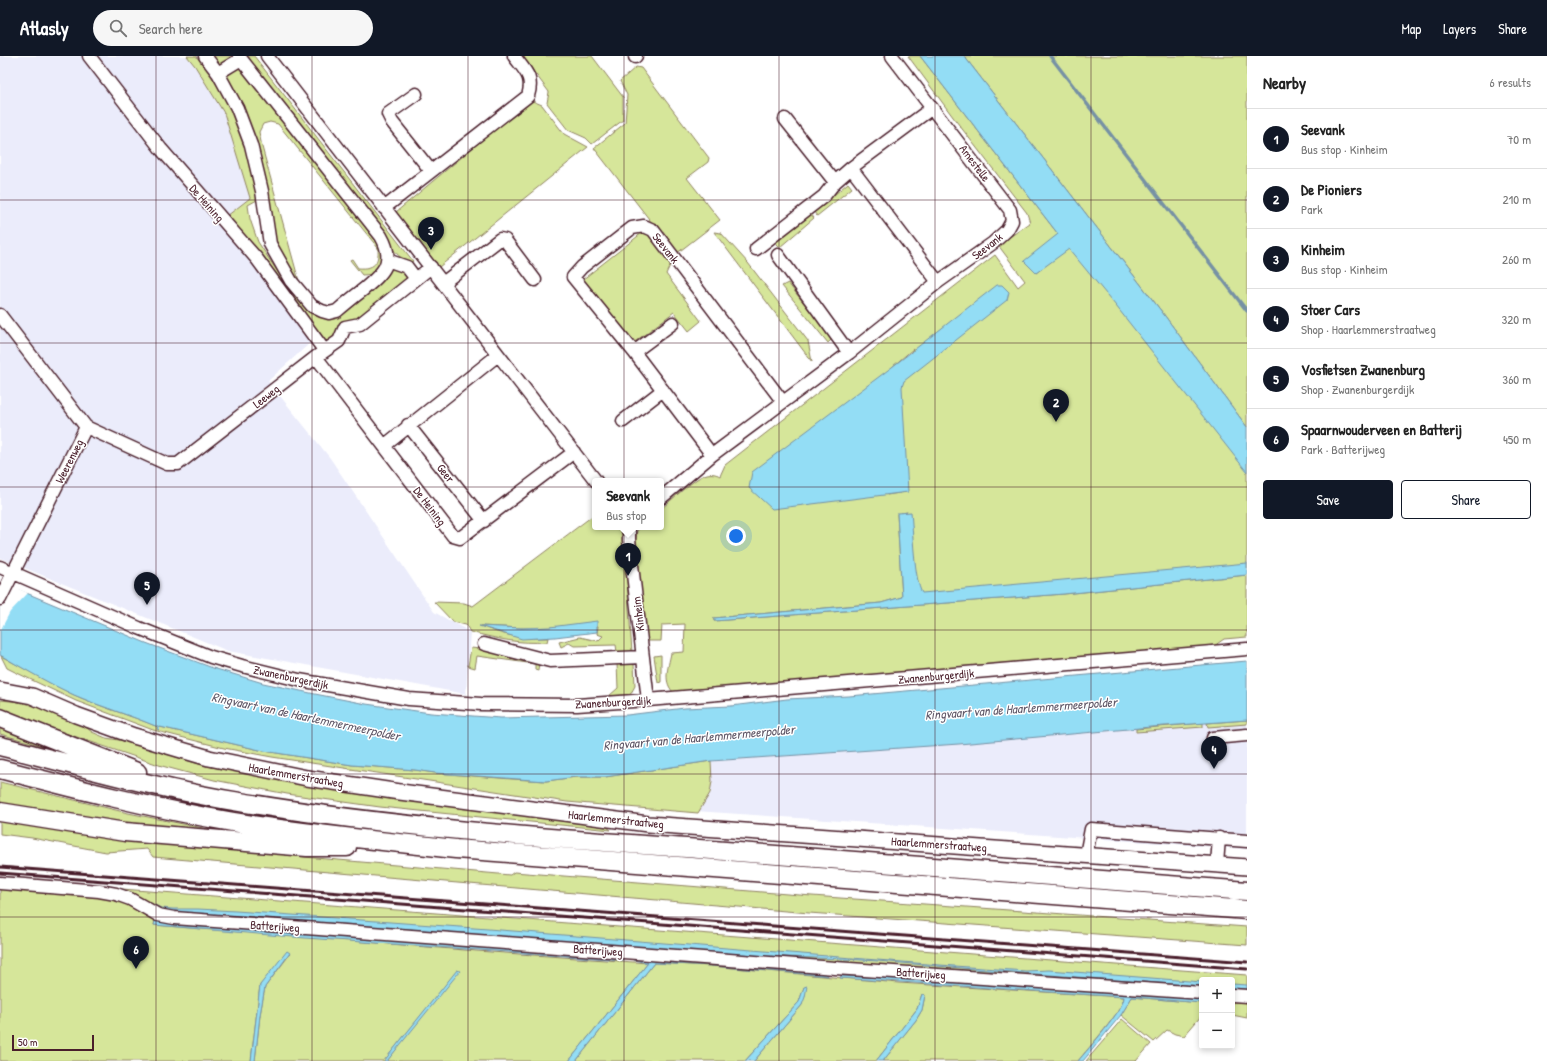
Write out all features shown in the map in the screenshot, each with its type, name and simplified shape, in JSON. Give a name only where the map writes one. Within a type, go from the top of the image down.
[{"type":"highway","points":[[0,718],[182,791]]},
{"type":"highway","points":[[0,746],[182,791],[245,803],[332,816],[440,828],[1247,891]]},
{"type":"highway","points":[[0,769],[130,801],[233,822],[335,836],[456,849],[1247,910]]},
{"type":"highway","points":[[0,812],[125,832],[307,847],[456,849]]},
{"type":"main road","name":"Haarlemmerstraatweg","points":[[0,690],[32,696],[76,715],[134,736],[208,758],[307,778],[534,810],[648,824],[1247,867]]},
{"type":"street","name":"De Heining","points":[[88,56],[161,149],[257,259],[320,354],[384,446],[452,536],[460,538],[574,452]]},
{"type":"street","points":[[205,56],[218,73],[237,108],[251,145],[262,191],[270,244],[291,282],[312,306],[326,312],[333,312],[383,272],[387,260],[386,245],[381,236],[240,57],[218,73]]},
{"type":"street","points":[[267,56],[594,478]]},
{"type":"street","points":[[384,208],[528,96],[531,87],[529,77],[514,56]]},
{"type":"street","name":"Amestelle","points":[[892,56],[1010,210],[1012,221]]},
{"type":"street","points":[[416,94],[388,114],[392,122],[431,171]]},
{"type":"street","points":[[756,249],[824,196],[835,182],[851,168],[932,108]]},
{"type":"street","points":[[785,119],[835,182]]},
{"type":"street","points":[[851,168],[938,282]]},
{"type":"street","name":"Seevank","points":[[664,495],[712,455],[849,354],[938,282],[993,243],[1007,230],[1012,221]]},
{"type":"street","name":"Seevank","points":[[712,455],[634,352],[573,277],[582,267],[632,228],[644,226],[653,230],[783,402]]},
{"type":"street","points":[[443,283],[500,239],[505,240],[535,280]]},
{"type":"street","points":[[778,255],[849,354]]},
{"type":"street","points":[[387,260],[407,267],[416,279]]},
{"type":"street","name":"Leeweg","points":[[86,427],[167,464],[178,464],[320,354],[339,341],[345,327],[360,324],[431,267]]},
{"type":"street","name":"Weerenweg","points":[[0,315],[86,427],[0,599]]},
{"type":"street","points":[[634,352],[673,323]]},
{"type":"street","points":[[384,446],[498,355]]},
{"type":"street","points":[[623,421],[663,390]]},
{"type":"street","name":"Geer","points":[[408,426],[484,521]]},
{"type":"street","name":"Kinheim","points":[[629,530],[648,700]]},
{"type":"street","name":"Zwanenburgerdijk","points":[[0,567],[138,628],[211,657],[242,666],[299,680],[409,699],[481,704],[577,705],[648,700],[1247,649]]},
{"type":"street","points":[[484,644],[550,661],[643,657]]},
{"type":"street","points":[[1212,744],[1213,738],[1247,735]]},
{"type":"street","points":[[1086,855],[1091,829],[1247,841]]},
{"type":"street","points":[[1217,864],[1220,838]]},
{"type":"street","name":"Batterijweg","points":[[0,883],[107,893],[130,899],[158,915],[182,919],[835,968],[1199,993]]},
{"type":"street","points":[[1235,995],[1247,996]]},
{"type":"shaded area","points":[[0,56],[187,56],[195,66],[224,113],[250,198],[227,216],[270,268],[320,334],[268,381],[330,458],[434,612],[470,632],[466,694],[228,651],[0,558]]},
{"type":"shaded area","points":[[1247,720],[1247,849],[695,811],[705,762]]},
{"type":"green space","points":[[187,56],[196,56],[201,62],[219,89],[236,120],[257,193],[257,200],[248,205],[250,219],[258,242],[285,283],[333,312],[387,260],[414,275],[358,321],[351,319],[343,322],[338,334],[330,342],[324,340],[227,216],[250,198],[224,113],[195,66]]},
{"type":"green space","points":[[210,56],[233,56],[235,58],[219,68]]},
{"type":"green space","points":[[246,56],[254,56],[413,261],[410,264],[402,259],[393,249]]},
{"type":"green space","points":[[522,56],[592,56],[623,97],[623,120],[592,144],[586,138],[568,130],[547,103],[549,92]]},
{"type":"green space","points":[[908,56],[920,56],[1058,234],[1029,265],[1036,273],[1070,247],[1247,463],[1247,568],[916,598],[907,512],[897,514],[902,597],[881,603],[714,618],[714,621],[1064,594],[1247,575],[1247,637],[1224,639],[1214,646],[968,666],[675,694],[668,685],[667,675],[671,653],[684,652],[685,624],[662,625],[661,641],[647,641],[635,546],[637,531],[664,530],[664,506],[688,485],[706,474],[720,476],[725,465],[995,255],[1018,287],[1025,281],[998,245],[1030,223],[1027,213]],"holes":[[[913,349],[895,381],[906,492],[887,495],[892,367]]]},
{"type":"green space","points":[[964,56],[1247,56],[1247,427],[1162,312]]},
{"type":"green space","points":[[240,66],[283,119],[379,245],[382,256],[378,274],[362,275],[350,260],[352,259],[358,268],[368,268],[376,262],[378,258],[378,248],[278,124],[270,122],[263,124],[259,132],[302,292],[284,259],[275,237],[225,78]]},
{"type":"green space","points":[[636,67],[641,68],[709,158],[708,162],[687,178],[720,220],[676,254],[594,148],[625,123],[627,95],[620,81]]},
{"type":"green space","points":[[530,100],[542,105],[564,134],[588,147],[439,267],[396,212]]},
{"type":"green space","points":[[848,183],[852,188],[817,216],[814,212]]},
{"type":"green space","points":[[811,214],[814,218],[780,247],[774,241]]},
{"type":"green space","points":[[647,229],[672,261],[666,274],[701,321],[689,331],[674,312],[632,344],[582,280]]},
{"type":"green space","points":[[714,232],[721,233],[748,263],[808,341],[812,362]]},
{"type":"green space","points":[[788,283],[832,339],[828,343],[782,286]]},
{"type":"green space","points":[[592,516],[592,530],[619,530],[624,537],[632,652],[617,652],[616,645],[574,646],[569,643],[561,647],[559,642],[580,637],[598,641],[603,636],[597,634],[598,626],[522,628],[481,626],[514,636],[548,638],[547,642],[517,642],[470,632],[466,625],[453,622],[434,602],[464,603],[473,606]]},
{"type":"green space","points":[[471,648],[498,651],[539,662],[538,671],[535,670],[535,664],[477,656],[475,668],[468,666]]},
{"type":"green space","points":[[661,655],[661,682],[658,683],[654,656]]},
{"type":"green space","points":[[1,656],[72,694],[158,727],[157,729],[159,730],[160,727],[264,751],[352,765],[546,781],[576,777],[605,777],[711,761],[712,781],[710,793],[698,813],[567,802],[272,757],[224,748],[153,730],[76,701],[7,668]]},
{"type":"green space","points":[[617,664],[634,664],[635,686],[630,695],[609,696],[618,688]]},
{"type":"green space","points":[[0,700],[32,703],[83,725],[92,732],[106,738],[125,741],[202,765],[356,793],[607,827],[611,830],[380,807],[287,794],[214,780],[162,766],[0,711]]},
{"type":"green space","points":[[1247,720],[1247,724],[1208,727],[1207,723]]},
{"type":"green space","points":[[1203,723],[1203,727],[1136,732],[1136,729]]},
{"type":"green space","points":[[0,726],[64,752],[0,734]]},
{"type":"green space","points":[[0,782],[128,813],[243,836],[181,831],[0,806]]},
{"type":"green space","points":[[0,819],[304,857],[510,875],[514,872],[812,896],[1247,927],[1247,945],[809,913],[153,857],[147,849],[106,852],[32,838],[0,834]]},
{"type":"green space","points":[[0,889],[105,898],[121,901],[155,921],[154,925],[648,963],[569,1061],[387,1061],[458,970],[384,1061],[255,1061],[260,1015],[265,987],[290,954],[260,985],[251,1061],[0,1061]]},
{"type":"green space","points":[[122,889],[1247,975],[1247,993],[1235,992],[1235,977],[1199,977],[1199,990],[164,913]]},
{"type":"green space","points":[[654,963],[712,966],[899,983],[1124,997],[1112,1020],[1078,1061],[883,1061],[916,1020],[922,1010],[925,995],[922,994],[917,1009],[876,1061],[754,1061],[802,1005],[804,987],[799,1002],[745,1061],[576,1061]]},
{"type":"green space","points":[[1132,997],[1199,1003],[1199,1018],[1184,1036],[1167,1030],[1154,1042],[1121,1015]]},
{"type":"green space","points":[[1235,1002],[1247,1002],[1247,1018],[1235,1016]]},
{"type":"green space","points":[[1122,1019],[1151,1044],[1136,1061],[1086,1061]]},
{"type":"water","points":[[920,56],[964,56],[1162,312],[1247,427],[1247,472],[1069,249],[1036,273],[1024,261],[1058,234]]},
{"type":"water","points":[[997,285],[1002,285],[1009,292],[1007,300],[904,381],[902,387],[908,492],[772,509],[749,488],[752,472],[892,367]]},
{"type":"water","points":[[911,512],[917,577],[922,593],[1247,563],[1247,575],[1064,594],[714,621],[714,618],[881,603],[902,597],[897,513]]},
{"type":"water","name":"Ringvaart van de Haarlemmermeerpolder","points":[[0,582],[146,643],[213,668],[263,683],[315,694],[366,704],[431,713],[501,718],[627,715],[685,708],[731,706],[787,699],[849,696],[1247,661],[1247,720],[959,744],[711,761],[605,777],[576,777],[546,781],[352,765],[264,751],[160,727],[159,730],[157,729],[158,727],[84,699],[55,686],[0,655]]},
{"type":"water","points":[[597,621],[597,632],[522,639],[479,626],[522,628],[550,627]]},
{"type":"water","points":[[63,885],[122,889],[161,908],[236,911],[488,929],[940,965],[1026,971],[1049,970],[1199,982],[1199,986],[877,961],[763,956],[174,913],[163,910],[136,896]]},
{"type":"water","points":[[155,921],[337,937],[624,957],[623,960],[305,938],[154,925]]},
{"type":"water","points":[[287,951],[290,953],[265,987],[260,1015],[255,1061],[251,1061],[260,985]]},
{"type":"water","points":[[635,958],[827,973],[828,976],[712,966],[654,963],[576,1061],[569,1061],[648,963],[633,960]]},
{"type":"water","points":[[457,970],[460,971],[387,1061],[384,1061]]},
{"type":"water","points":[[841,976],[917,979],[1199,999],[1199,1003],[1132,997],[1121,1015],[1083,1061],[1078,1061],[1112,1020],[1124,997],[840,978]]},
{"type":"water","points":[[1235,984],[1247,985],[1247,989],[1235,988]]},
{"type":"water","points":[[807,986],[802,1005],[754,1061],[745,1061],[799,1002],[804,987]]},
{"type":"water","points":[[922,994],[925,995],[922,1010],[916,1020],[883,1061],[876,1061],[917,1009]]},
{"type":"pier","points":[[0,581],[28,593],[10,612],[0,631]]},
{"type":"waterway","points":[[1050,56],[1247,311]]},
{"type":"railway","points":[[0,867],[1247,962]]},
{"type":"railway","points":[[0,873],[1247,969]]},
{"type":"place","name":"Kinheim","points":[[431,250]]},
{"type":"place","name":"De Pioniers","points":[[1056,422]]},
{"type":"place","name":"Seevank","points":[[628,576]]},
{"type":"place","name":"Vosfietsen Zwanenburg","points":[[147,605]]},
{"type":"place","name":"Stoer Cars","points":[[1214,769]]},
{"type":"place","name":"Spaarnwouderveen en Batterij","points":[[136,969]]}]
